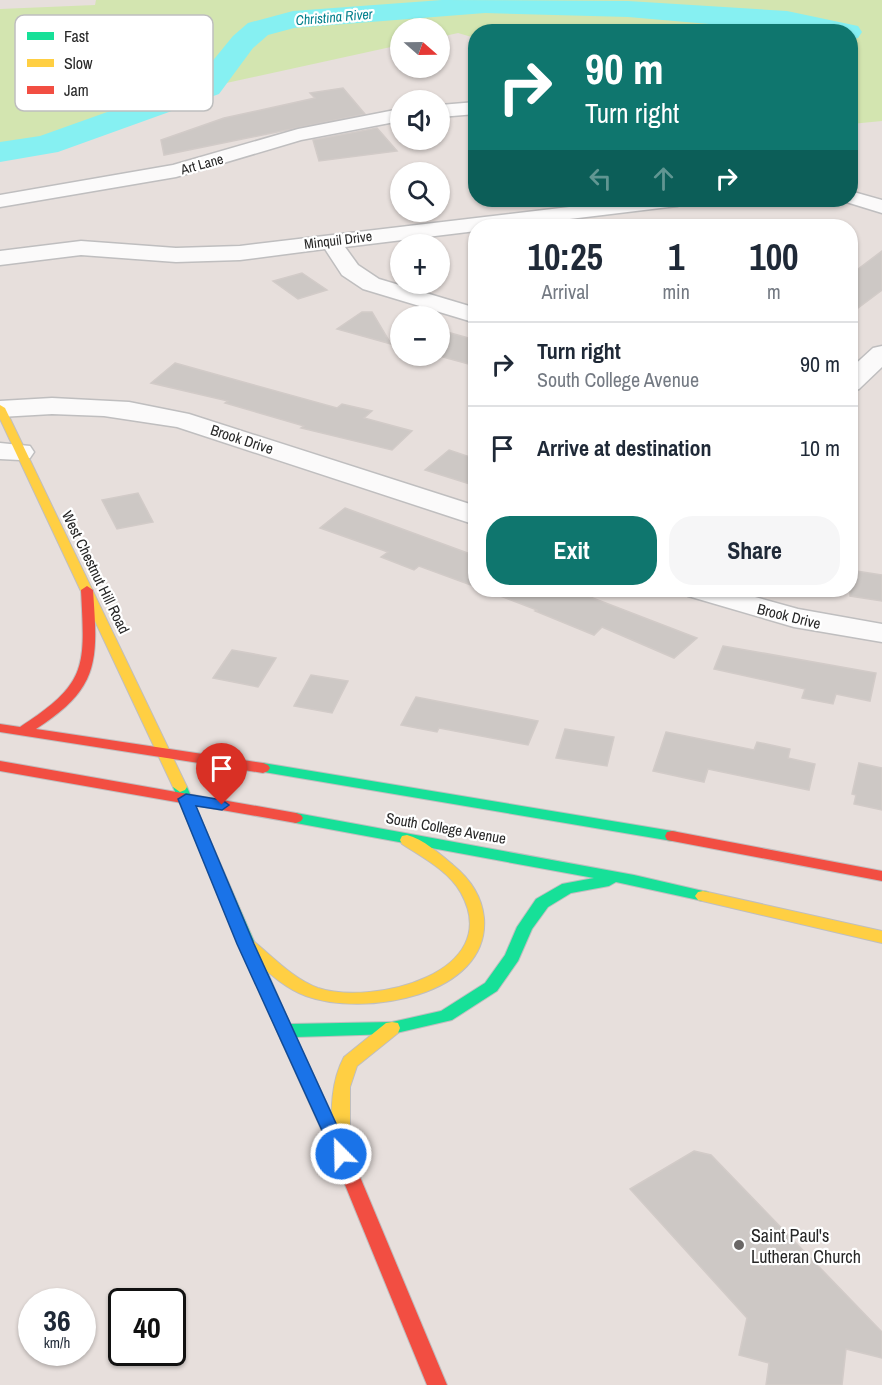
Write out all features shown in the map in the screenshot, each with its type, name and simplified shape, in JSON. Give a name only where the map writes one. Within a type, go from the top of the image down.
[{"type":"main road","name":"West Chestnut Hill Road","points":[[0,408],[10,452],[87,590],[186,799],[246,944],[341,1154],[437,1385]]},
{"type":"main road","points":[[23,731],[63,706],[82,682],[90,657],[87,590]]},
{"type":"main road","name":"South College Avenue","points":[[0,728],[163,751],[737,848],[882,876]]},
{"type":"main road","name":"South College Avenue","points":[[0,766],[400,836],[634,880],[882,937]]},
{"type":"main road","points":[[246,944],[311,991],[358,998],[412,992],[441,977],[465,958],[476,937],[476,917],[468,891],[455,876],[400,836]]},
{"type":"main road","points":[[286,1031],[392,1028],[447,1016],[491,987],[512,957],[525,927],[542,903],[567,888],[590,883],[634,880]]},
{"type":"main road","points":[[341,1154],[340,1087],[350,1062],[392,1028]]},
{"type":"street","points":[[450,110],[468,109]]},
{"type":"street","name":"Art Lane","points":[[0,201],[176,171],[298,135],[390,117]]},
{"type":"street","points":[[858,199],[882,207]]},
{"type":"street","name":"Minquil Drive","points":[[516,219],[618,207]]},
{"type":"street","name":"Minquil Drive","points":[[0,258],[91,248],[176,255],[215,255],[468,225]]},
{"type":"street","points":[[330,241],[350,270],[371,284],[468,314]]},
{"type":"street","points":[[858,376],[882,353]]},
{"type":"street","name":"Brook Drive","points":[[0,408],[96,406],[163,415],[468,513]]},
{"type":"street","name":"Brook Drive","points":[[723,597],[794,618],[882,633]]},
{"type":"green space","points":[[96,0],[882,0],[882,121],[858,123],[858,24],[468,24],[468,36],[458,33],[450,35],[450,18],[390,18],[390,47],[213,86],[213,15],[15,15],[15,111],[141,111],[46,145],[0,152],[0,9],[95,5]]},
{"type":"building","points":[[343,88],[365,114],[164,155],[161,140],[224,118],[315,98],[310,93]]},
{"type":"building","points":[[377,128],[390,143],[390,150],[397,151],[319,161],[313,140]]},
{"type":"building","points":[[882,251],[882,290],[858,308],[858,269]]},
{"type":"building","points":[[302,273],[327,290],[298,299],[273,281]]},
{"type":"building","points":[[362,312],[372,312],[390,344],[337,329]]},
{"type":"building","points":[[450,333],[468,338],[468,364],[450,359]]},
{"type":"building","points":[[175,363],[337,408],[342,404],[372,411],[364,418],[412,431],[392,450],[301,428],[304,426],[225,403],[228,401],[151,383]]},
{"type":"building","points":[[449,450],[468,456],[468,483],[425,470]]},
{"type":"building","points":[[138,493],[153,522],[117,529],[102,500]]},
{"type":"building","points":[[345,508],[468,553],[468,584],[419,566],[414,570],[381,557],[388,552],[320,528]]},
{"type":"building","points":[[858,571],[882,575],[882,601],[856,597]]},
{"type":"building","points":[[503,597],[590,597],[697,638],[674,658],[602,627],[594,635],[535,611],[537,610]]},
{"type":"building","points":[[723,646],[876,673],[870,701],[836,694],[833,704],[802,698],[805,689],[714,669]]},
{"type":"building","points":[[232,650],[276,658],[258,687],[213,678]]},
{"type":"building","points":[[311,675],[348,681],[332,713],[294,706]]},
{"type":"building","points":[[416,697],[538,721],[528,745],[439,728],[437,732],[401,725]]},
{"type":"building","points":[[565,729],[614,737],[607,766],[556,758]]},
{"type":"building","points":[[666,732],[754,750],[757,742],[790,749],[788,758],[815,764],[809,790],[708,769],[704,782],[653,771]]},
{"type":"building","points":[[859,763],[882,768],[882,810],[854,804],[856,795],[852,794]]},
{"type":"building","name":"Saint Paul's Lutheran Church","points":[[694,1151],[711,1155],[882,1332],[882,1358],[846,1349],[842,1385],[766,1385],[769,1363],[739,1355],[747,1318],[630,1189]]},
{"type":"waterway","name":"Christina River","points":[[213,81],[243,42],[258,29],[293,20],[485,5],[628,9],[787,20],[807,24]]},
{"type":"waterway","name":"Christina River","points":[[0,152],[46,145],[141,111]]},
{"type":"traffic: fast","points":[[263,768],[672,836]]},
{"type":"traffic: fast","points":[[180,787],[289,1040]]},
{"type":"traffic: fast","points":[[296,818],[634,880],[703,896]]},
{"type":"traffic: fast","points":[[286,1031],[392,1028],[446,1016],[491,987],[512,957],[525,927],[542,903],[567,888],[609,881]]},
{"type":"traffic: slow","points":[[0,408],[180,787]]},
{"type":"traffic: slow","points":[[246,944],[294,983],[323,995],[362,999],[388,996],[411,991],[442,977],[466,955],[473,941],[477,926],[475,910],[469,893],[457,877],[407,840]]},
{"type":"traffic: slow","points":[[703,896],[882,937]]},
{"type":"traffic: slow","points":[[341,1154],[341,1087],[350,1062],[392,1028]]},
{"type":"traffic: jam","points":[[23,731],[64,702],[76,689],[84,674],[89,640],[87,590]]},
{"type":"traffic: jam","points":[[0,728],[263,768]]},
{"type":"traffic: jam","points":[[0,766],[296,818]]},
{"type":"traffic: jam","points":[[672,836],[882,876]]},
{"type":"traffic: jam","points":[[289,1040],[341,1153],[437,1385]]},
{"type":"place","name":"Saint Paul's Lutheran Church","points":[[739,1245]]},
{"type":"route","points":[[222,805],[186,799],[246,944],[341,1154]]}]
